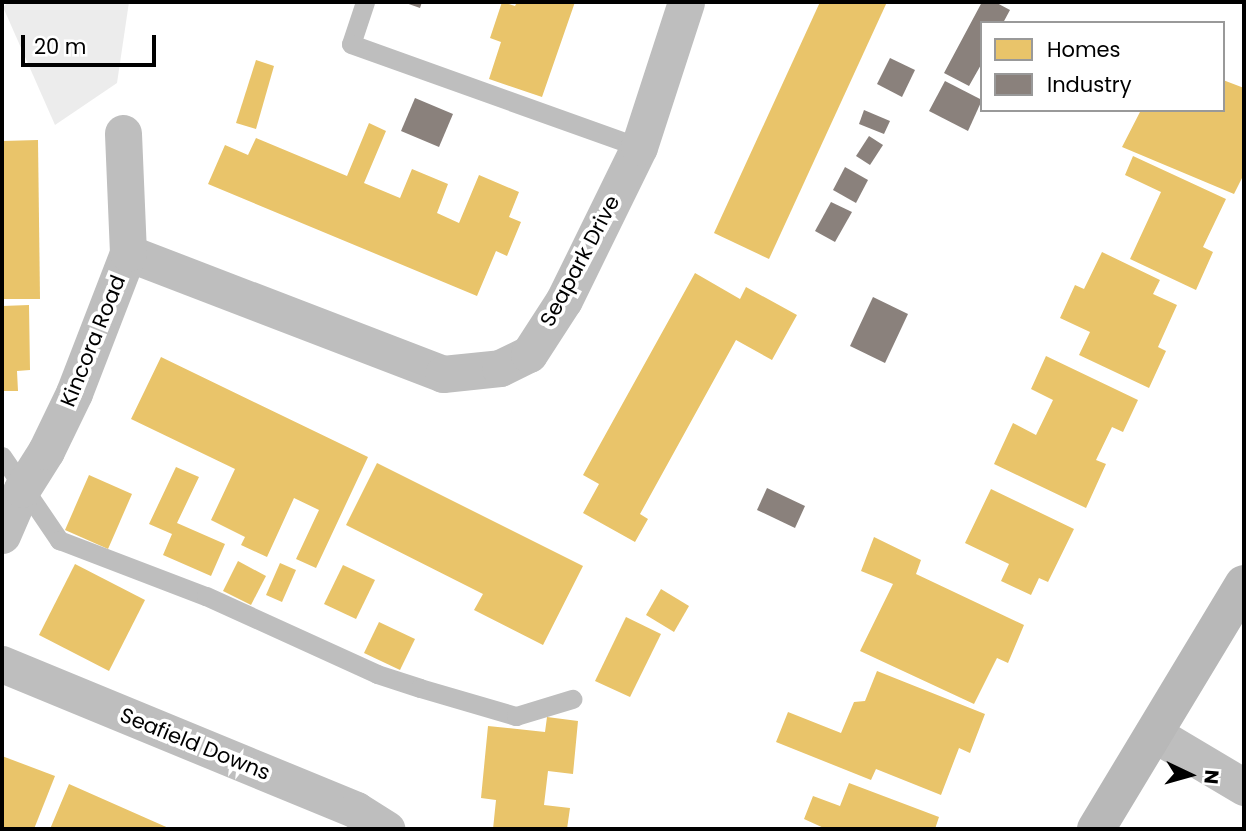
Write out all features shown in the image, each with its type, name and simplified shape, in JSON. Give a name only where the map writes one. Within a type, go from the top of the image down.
[{"type":"street","name":"Seapark Drive","points":[[128,253],[443,374],[500,368],[528,354],[564,300],[639,147],[686,2]]},
{"type":"street","name":"Kincora Road","points":[[2,535],[22,489],[46,451],[75,393],[128,253],[123,133]]},
{"type":"street","points":[[1096,829],[1244,584]]},
{"type":"street","name":"Seafield Downs","points":[[2,664],[356,810],[386,829]]},
{"type":"street","points":[[1153,733],[1244,787]]},
{"type":"lane","points":[[365,2],[351,44],[639,147]]},
{"type":"lane","points":[[2,456],[59,540],[206,596],[377,674],[516,716],[572,699]]},
{"type":"shaded area","points":[[9,2],[129,2],[117,83],[55,125],[3,7]]},
{"type":"building: Homes","points":[[502,2],[515,6],[517,2],[575,2],[542,97],[489,79],[501,42],[490,38]]},
{"type":"building: Homes","points":[[820,2],[887,2],[769,259],[714,233]]},
{"type":"building: Homes","points":[[256,60],[274,66],[256,129],[236,123]]},
{"type":"building: Homes","points":[[1225,81],[1244,88],[1244,174],[1234,194],[1122,147],[1140,112],[1225,112]]},
{"type":"building: Homes","points":[[369,123],[386,131],[364,183],[400,198],[412,169],[448,184],[437,213],[459,223],[479,175],[519,192],[509,217],[521,222],[507,256],[496,251],[477,296],[208,184],[225,145],[248,155],[256,138],[347,176]]},
{"type":"building: Homes","points":[[38,140],[40,299],[2,299],[2,141]]},
{"type":"building: Homes","points":[[1133,156],[1226,199],[1203,247],[1213,252],[1196,290],[1130,259],[1161,192],[1125,175]]},
{"type":"building: Homes","points":[[1102,252],[1160,280],[1153,294],[1177,305],[1158,347],[1166,351],[1149,388],[1079,355],[1090,332],[1060,318],[1075,285],[1084,289]]},
{"type":"building: Homes","points":[[695,273],[740,299],[746,287],[797,315],[772,360],[736,340],[640,514],[648,519],[635,542],[583,513],[599,484],[583,475]]},
{"type":"building: Homes","points":[[29,305],[30,370],[17,371],[18,391],[2,391],[2,306]]},
{"type":"building: Homes","points":[[1046,356],[1138,400],[1123,432],[1112,427],[1096,460],[1106,464],[1086,508],[994,464],[1013,423],[1036,435],[1053,400],[1031,389]]},
{"type":"building: Homes","points":[[161,357],[368,457],[316,568],[296,559],[319,510],[294,498],[267,557],[241,545],[245,537],[211,520],[235,469],[131,419]]},
{"type":"building: Homes","points":[[377,463],[583,566],[543,645],[474,610],[483,594],[346,525]]},
{"type":"building: Homes","points":[[176,467],[199,477],[177,523],[225,544],[211,576],[163,555],[172,534],[149,524]]},
{"type":"building: Homes","points":[[89,475],[132,494],[108,549],[65,530]]},
{"type":"building: Homes","points":[[991,489],[1074,529],[1048,582],[1039,578],[1031,595],[1001,581],[1009,564],[965,543]]},
{"type":"building: Homes","points":[[874,537],[921,560],[916,574],[1024,625],[1008,663],[997,658],[974,704],[860,651],[893,584],[861,571]]},
{"type":"building: Homes","points":[[238,561],[266,576],[251,605],[223,591]]},
{"type":"building: Homes","points":[[280,563],[296,570],[282,602],[266,595]]},
{"type":"building: Homes","points":[[75,564],[145,600],[109,671],[39,635]]},
{"type":"building: Homes","points":[[343,565],[375,580],[356,619],[324,604]]},
{"type":"building: Homes","points":[[661,589],[689,606],[674,632],[646,615]]},
{"type":"building: Homes","points":[[626,617],[661,634],[630,697],[595,681]]},
{"type":"building: Homes","points":[[379,622],[415,639],[400,670],[364,653]]},
{"type":"building: Homes","points":[[877,671],[985,714],[970,753],[959,748],[941,795],[876,769],[871,780],[776,742],[788,712],[841,733],[854,702],[865,701]]},
{"type":"building: Homes","points":[[547,717],[578,721],[573,774],[548,771],[544,805],[570,808],[567,829],[493,829],[496,800],[481,798],[488,726],[545,732]]},
{"type":"building: Homes","points":[[2,756],[55,776],[34,829],[2,829]]},
{"type":"building: Homes","points":[[849,783],[939,817],[935,829],[826,829],[804,819],[813,796],[840,806]]},
{"type":"building: Homes","points":[[69,784],[164,826],[171,829],[50,829]]},
{"type":"building: Industry","points":[[403,2],[422,2],[420,8]]},
{"type":"building: Industry","points":[[982,2],[995,2],[1010,10],[1004,21],[980,21],[980,67],[969,86],[944,73]]},
{"type":"building: Industry","points":[[890,58],[915,70],[902,97],[877,84]]},
{"type":"building: Industry","points":[[945,81],[980,99],[968,131],[929,111]]},
{"type":"building: Industry","points":[[415,98],[453,114],[439,147],[401,131]]},
{"type":"building: Industry","points":[[864,110],[890,121],[884,134],[859,124]]},
{"type":"building: Industry","points":[[869,136],[883,145],[870,165],[856,156]]},
{"type":"building: Industry","points":[[845,167],[868,180],[856,203],[833,190]]},
{"type":"building: Industry","points":[[831,202],[852,212],[835,242],[815,231]]},
{"type":"building: Industry","points":[[873,297],[908,314],[885,363],[850,346]]},
{"type":"building: Industry","points":[[767,488],[805,506],[795,528],[757,510]]}]
